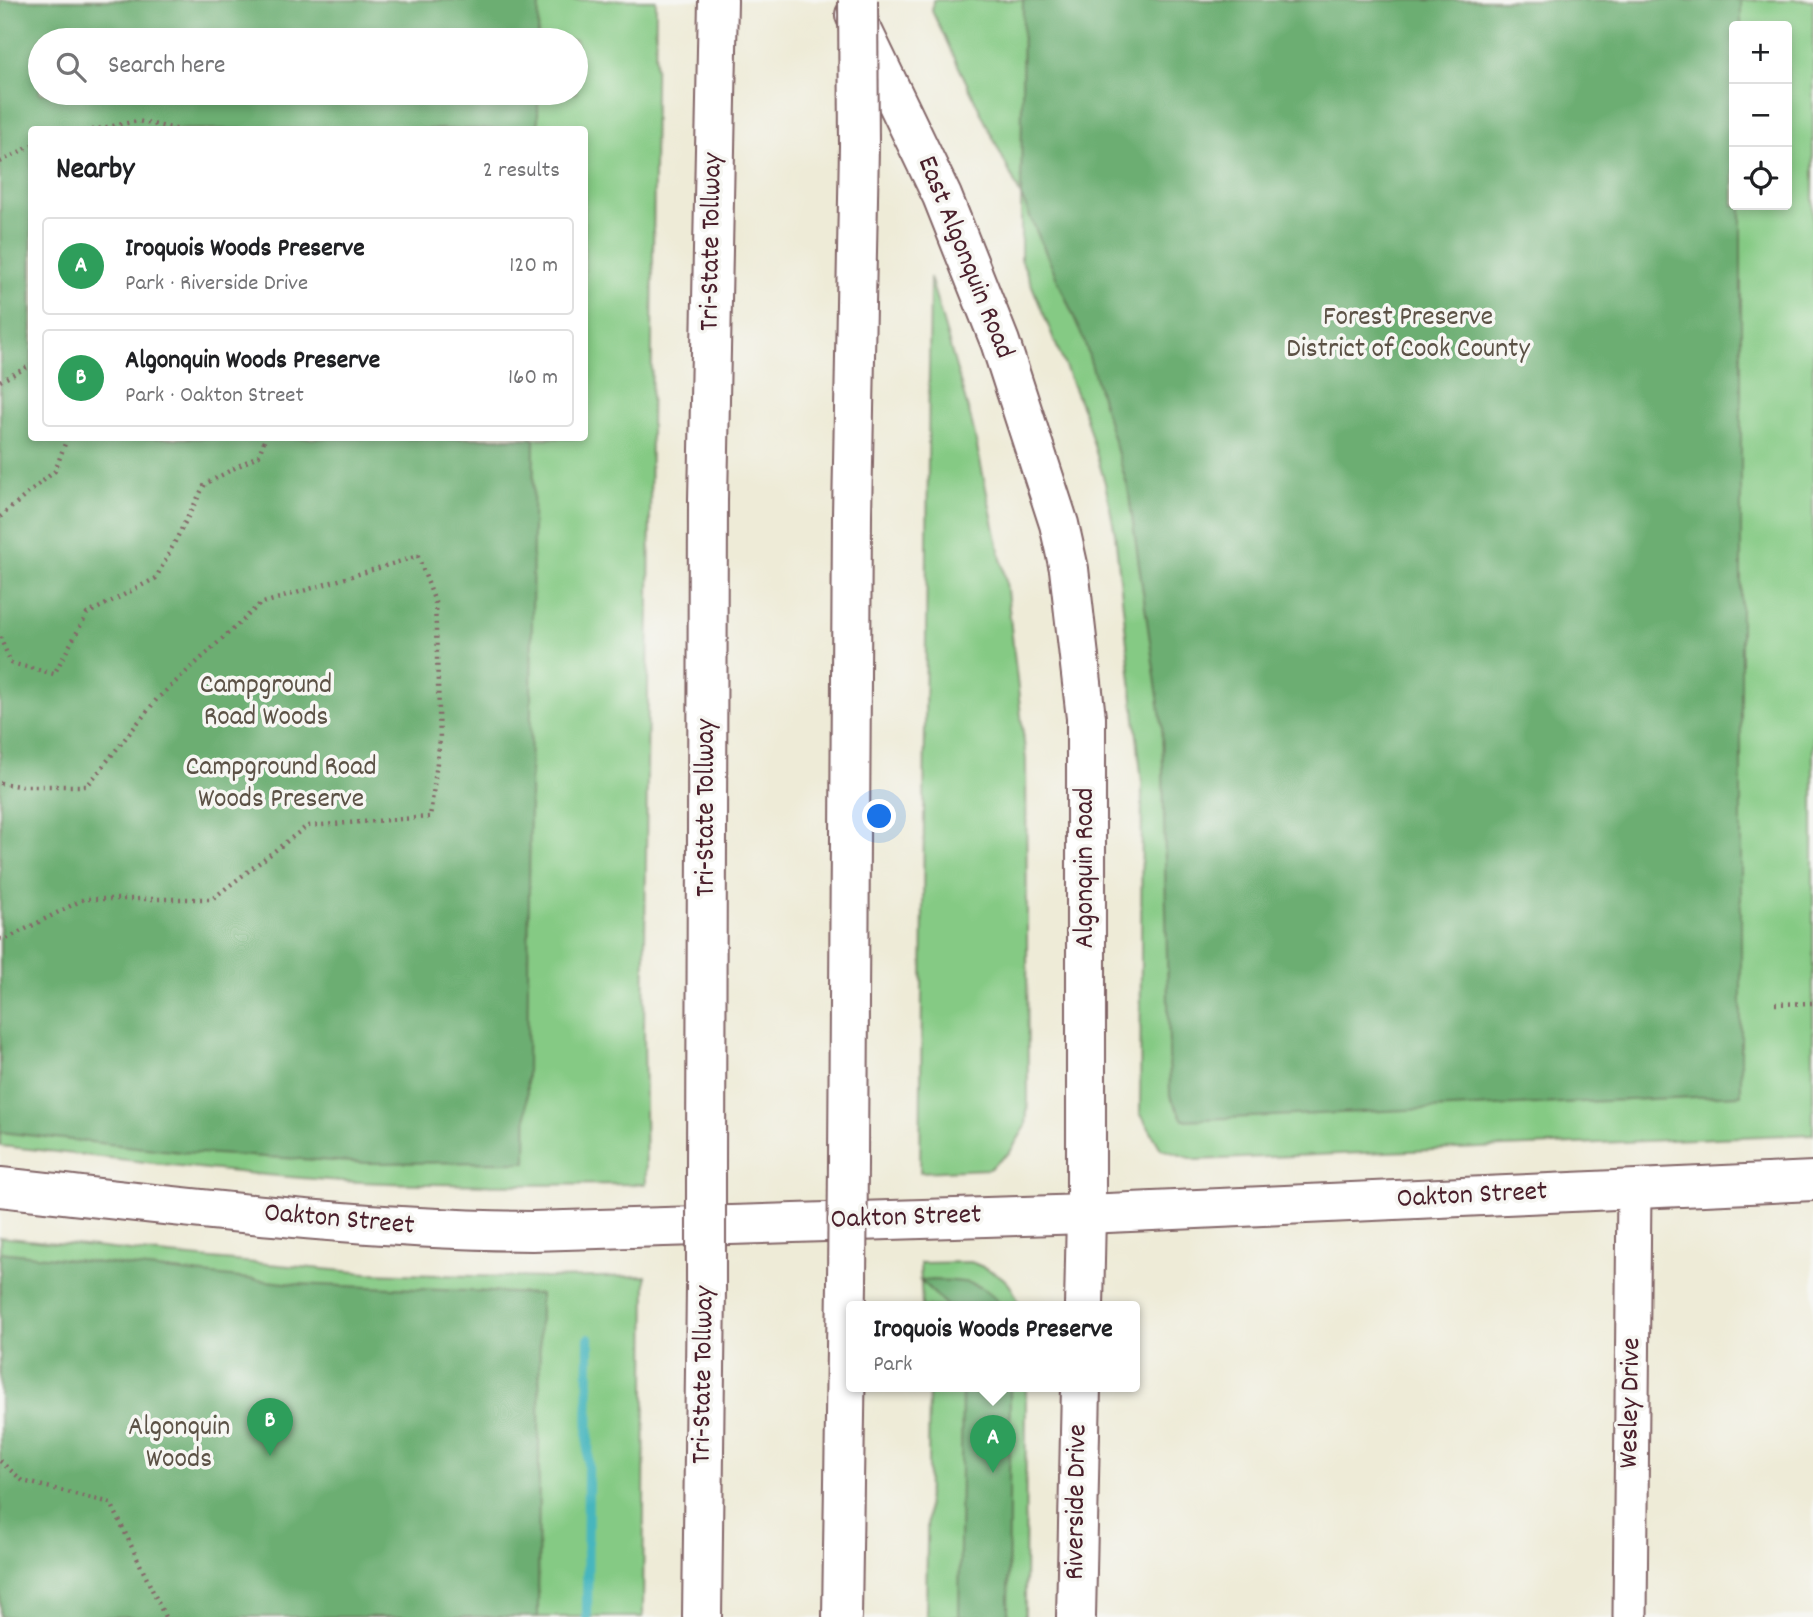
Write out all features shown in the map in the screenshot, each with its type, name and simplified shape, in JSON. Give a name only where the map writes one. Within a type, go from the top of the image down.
[{"type":"main road","name":"Tri-State Tollway","points":[[702,1617],[706,1287],[708,500],[718,0]]},
{"type":"main road","name":"East Algonquin Road","points":[[848,0],[946,208],[1000,342],[1059,524]]},
{"type":"main road","points":[[847,1301],[852,528],[859,146],[858,0]]},
{"type":"main road","name":"Algonquin Road","points":[[1059,524],[1069,569],[1086,718],[1086,1214]]},
{"type":"main road","name":"Oakton Street","points":[[0,1187],[351,1224],[443,1230],[532,1231],[1086,1214],[1813,1181]]},
{"type":"main road","points":[[1084,1301],[1086,1214]]},
{"type":"main road","points":[[842,1617],[846,1349]]},
{"type":"main road","name":"Riverside Drive","points":[[1076,1617],[1081,1392]]},
{"type":"street","name":"Wesley Drive","points":[[1630,1617],[1634,1189]]},
{"type":"path","points":[[112,126],[138,121],[161,126]]},
{"type":"path","points":[[0,162],[28,147]]},
{"type":"path","points":[[0,381],[28,367]]},
{"type":"path","points":[[0,517],[55,471],[65,441]]},
{"type":"path","points":[[0,637],[11,663],[54,674],[87,614],[156,578],[205,484],[259,455],[264,441]]},
{"type":"path","points":[[0,783],[19,786],[87,786],[157,699],[260,604],[418,556],[435,602],[440,739],[430,817],[307,826],[212,899],[84,899],[6,939],[0,939]]},
{"type":"path","points":[[1775,1004],[1813,1003]]},
{"type":"path","points":[[0,1461],[23,1481],[111,1503],[165,1617]]},
{"type":"green space","name":"Campground Road Woods","points":[[0,0],[656,0],[644,1031],[646,1184],[451,1185],[338,1181],[0,1146]]},
{"type":"green space","name":"Campground Road Woods","points":[[0,0],[539,0],[538,28],[28,28],[28,105],[538,105],[538,126],[28,126],[28,441],[534,441],[526,1162],[368,1163],[181,1152],[0,1132]]},
{"type":"green space","name":"Forest Preserve District of Cook County","points":[[933,0],[1813,0],[1813,1134],[1196,1160],[1161,1149],[1140,1113],[1142,783],[1115,533],[1105,483],[1085,415],[1021,259],[1021,196],[932,11]]},
{"type":"green space","name":"Forest Preserve District of Cook County","points":[[1023,0],[1741,0],[1741,21],[1729,21],[1729,210],[1741,210],[1741,1095],[1183,1120],[1170,1096],[1162,725],[1128,488],[1084,340],[1021,196]]},
{"type":"green space","points":[[930,277],[972,423],[1006,582],[1026,760],[1028,1099],[1026,1126],[1010,1152],[989,1169],[920,1172]]},
{"type":"green space","name":"Algonquin Woods","points":[[0,1237],[367,1273],[548,1278],[646,1276],[643,1617],[0,1617]]},
{"type":"green space","name":"Algonquin Woods","points":[[0,1252],[295,1284],[540,1294],[538,1617],[0,1617]]},
{"type":"green space","points":[[971,1262],[989,1269],[1008,1282],[1018,1301],[922,1301],[920,1263]]},
{"type":"green space","points":[[920,1280],[966,1282],[985,1290],[997,1301],[942,1301]]},
{"type":"green space","points":[[929,1392],[1026,1392],[1025,1617],[926,1617]]},
{"type":"green space","points":[[962,1392],[1010,1392],[1008,1617],[959,1617]]},
{"type":"waterway","points":[[587,1617],[589,1339]]},
{"type":"place","name":"Algonquin Woods Preserve","points":[[270,1456]]},
{"type":"place","name":"Iroquois Woods Preserve","points":[[993,1473]]},
{"type":"park label","name":"Campground Road Woods Preserve","points":[[281,785]]}]
